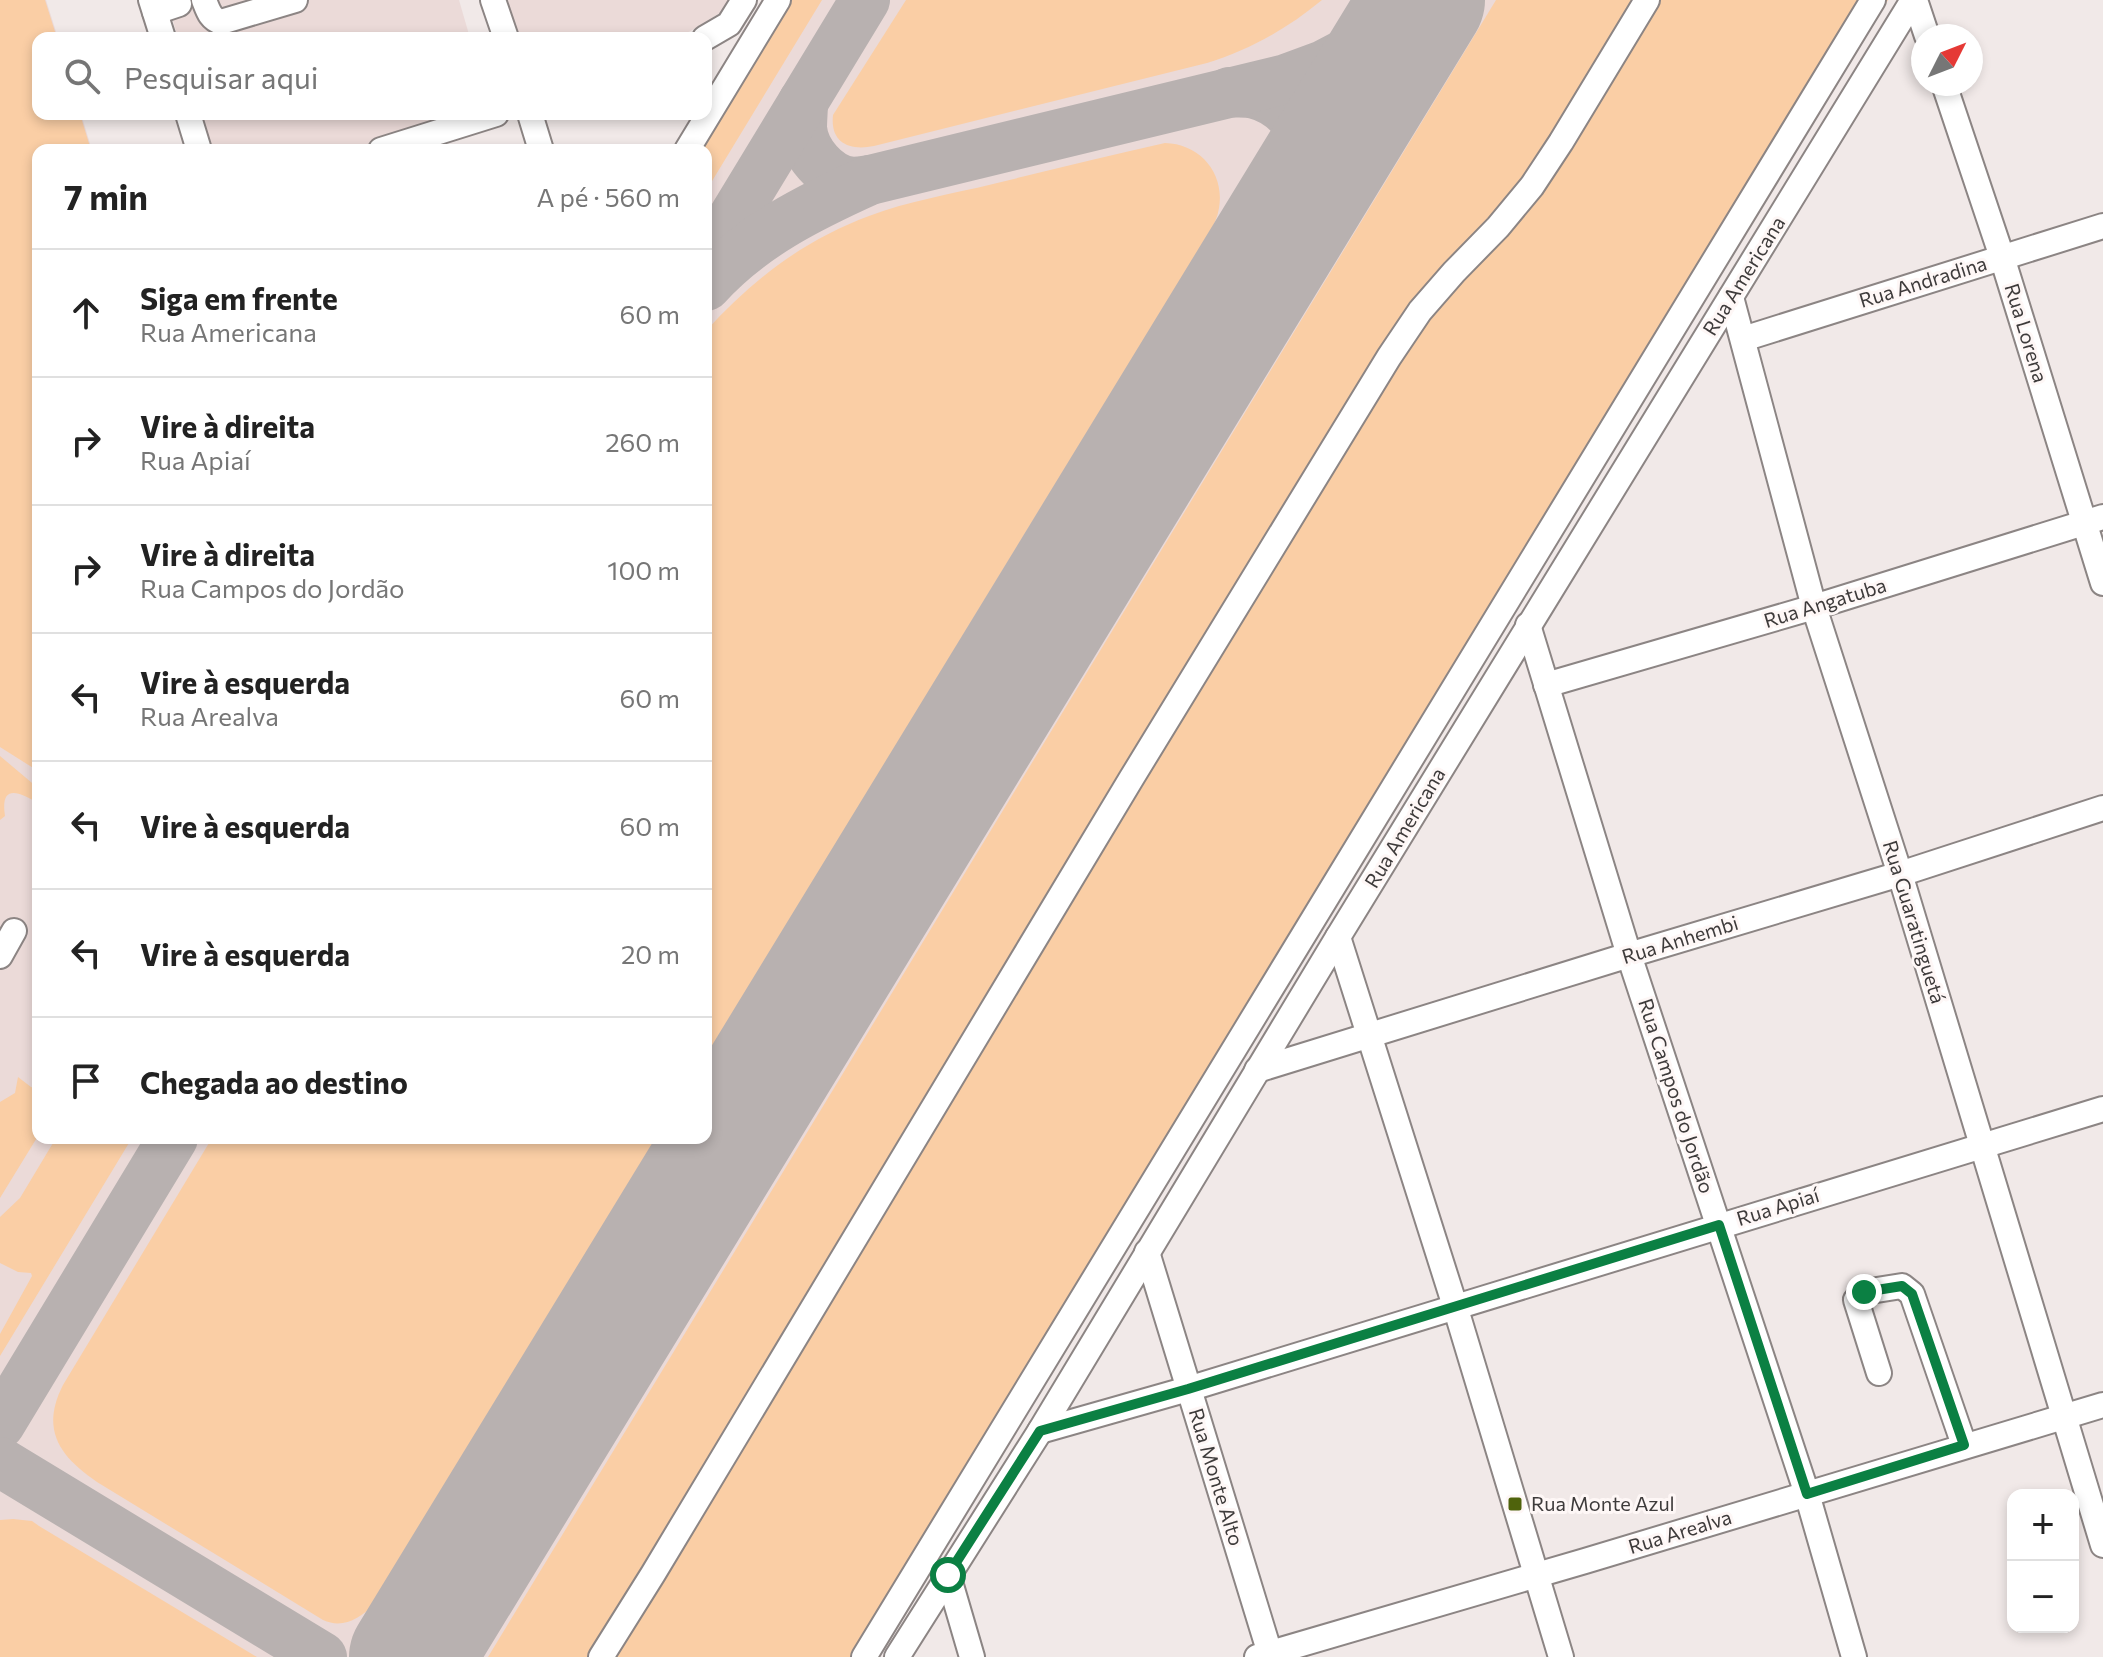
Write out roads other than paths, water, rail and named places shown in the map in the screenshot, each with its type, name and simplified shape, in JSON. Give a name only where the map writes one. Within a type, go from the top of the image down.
[{"type":"street","points":[[204,0],[210,14],[221,22],[295,0]]},
{"type":"street","points":[[493,0],[504,32]]},
{"type":"street","points":[[712,34],[729,24],[744,0]]},
{"type":"street","points":[[712,109],[778,0]]},
{"type":"street","points":[[601,1657],[1389,357],[1420,311],[1532,186],[1647,0]]},
{"type":"street","points":[[864,1657],[1873,0]]},
{"type":"street","points":[[1914,0],[1923,24]]},
{"type":"street","name":"Rua Americana","points":[[897,1657],[1040,1431],[1528,625],[1914,0]]},
{"type":"street","points":[[161,32],[153,6],[179,4]]},
{"type":"street","name":"Rua Lorena","points":[[1948,96],[2094,520],[2103,583]]},
{"type":"street","points":[[190,120],[197,144]]},
{"type":"street","points":[[400,144],[477,120]]},
{"type":"street","points":[[532,120],[539,144]]},
{"type":"street","points":[[691,144],[705,120]]},
{"type":"street","name":"Rua Andradina","points":[[1743,339],[2103,226]]},
{"type":"street","name":"Rua Guaratinguetá","points":[[1731,297],[1814,607],[1900,874],[2103,1545]]},
{"type":"street","name":"Rua Angatuba","points":[[1546,685],[1814,607],[2094,520]]},
{"type":"street","name":"Rua Campos do Jordão","points":[[1528,625],[1629,955],[1807,1494],[1854,1657]]},
{"type":"street","name":"Rua Anhembi","points":[[1257,1070],[1900,874],[2103,808]]},
{"type":"street","points":[[0,956],[14,931]]},
{"type":"street","points":[[1338,937],[1455,1306],[1561,1657]]},
{"type":"street","name":"Rua Apiaí","points":[[1040,1431],[1188,1389],[2103,1109]]},
{"type":"street","name":"Rua Monte Alto","points":[[1147,1252],[1266,1656]]},
{"type":"street","points":[[1879,1373],[1856,1300],[1864,1292],[1902,1286],[1912,1294],[1964,1445]]},
{"type":"street","name":"Rua Arealva","points":[[1266,1656],[2103,1405]]},
{"type":"street","points":[[948,1575],[972,1657]]},
{"type":"place","name":"Rua Monte Azul","points":[[1515,1504]]}]
